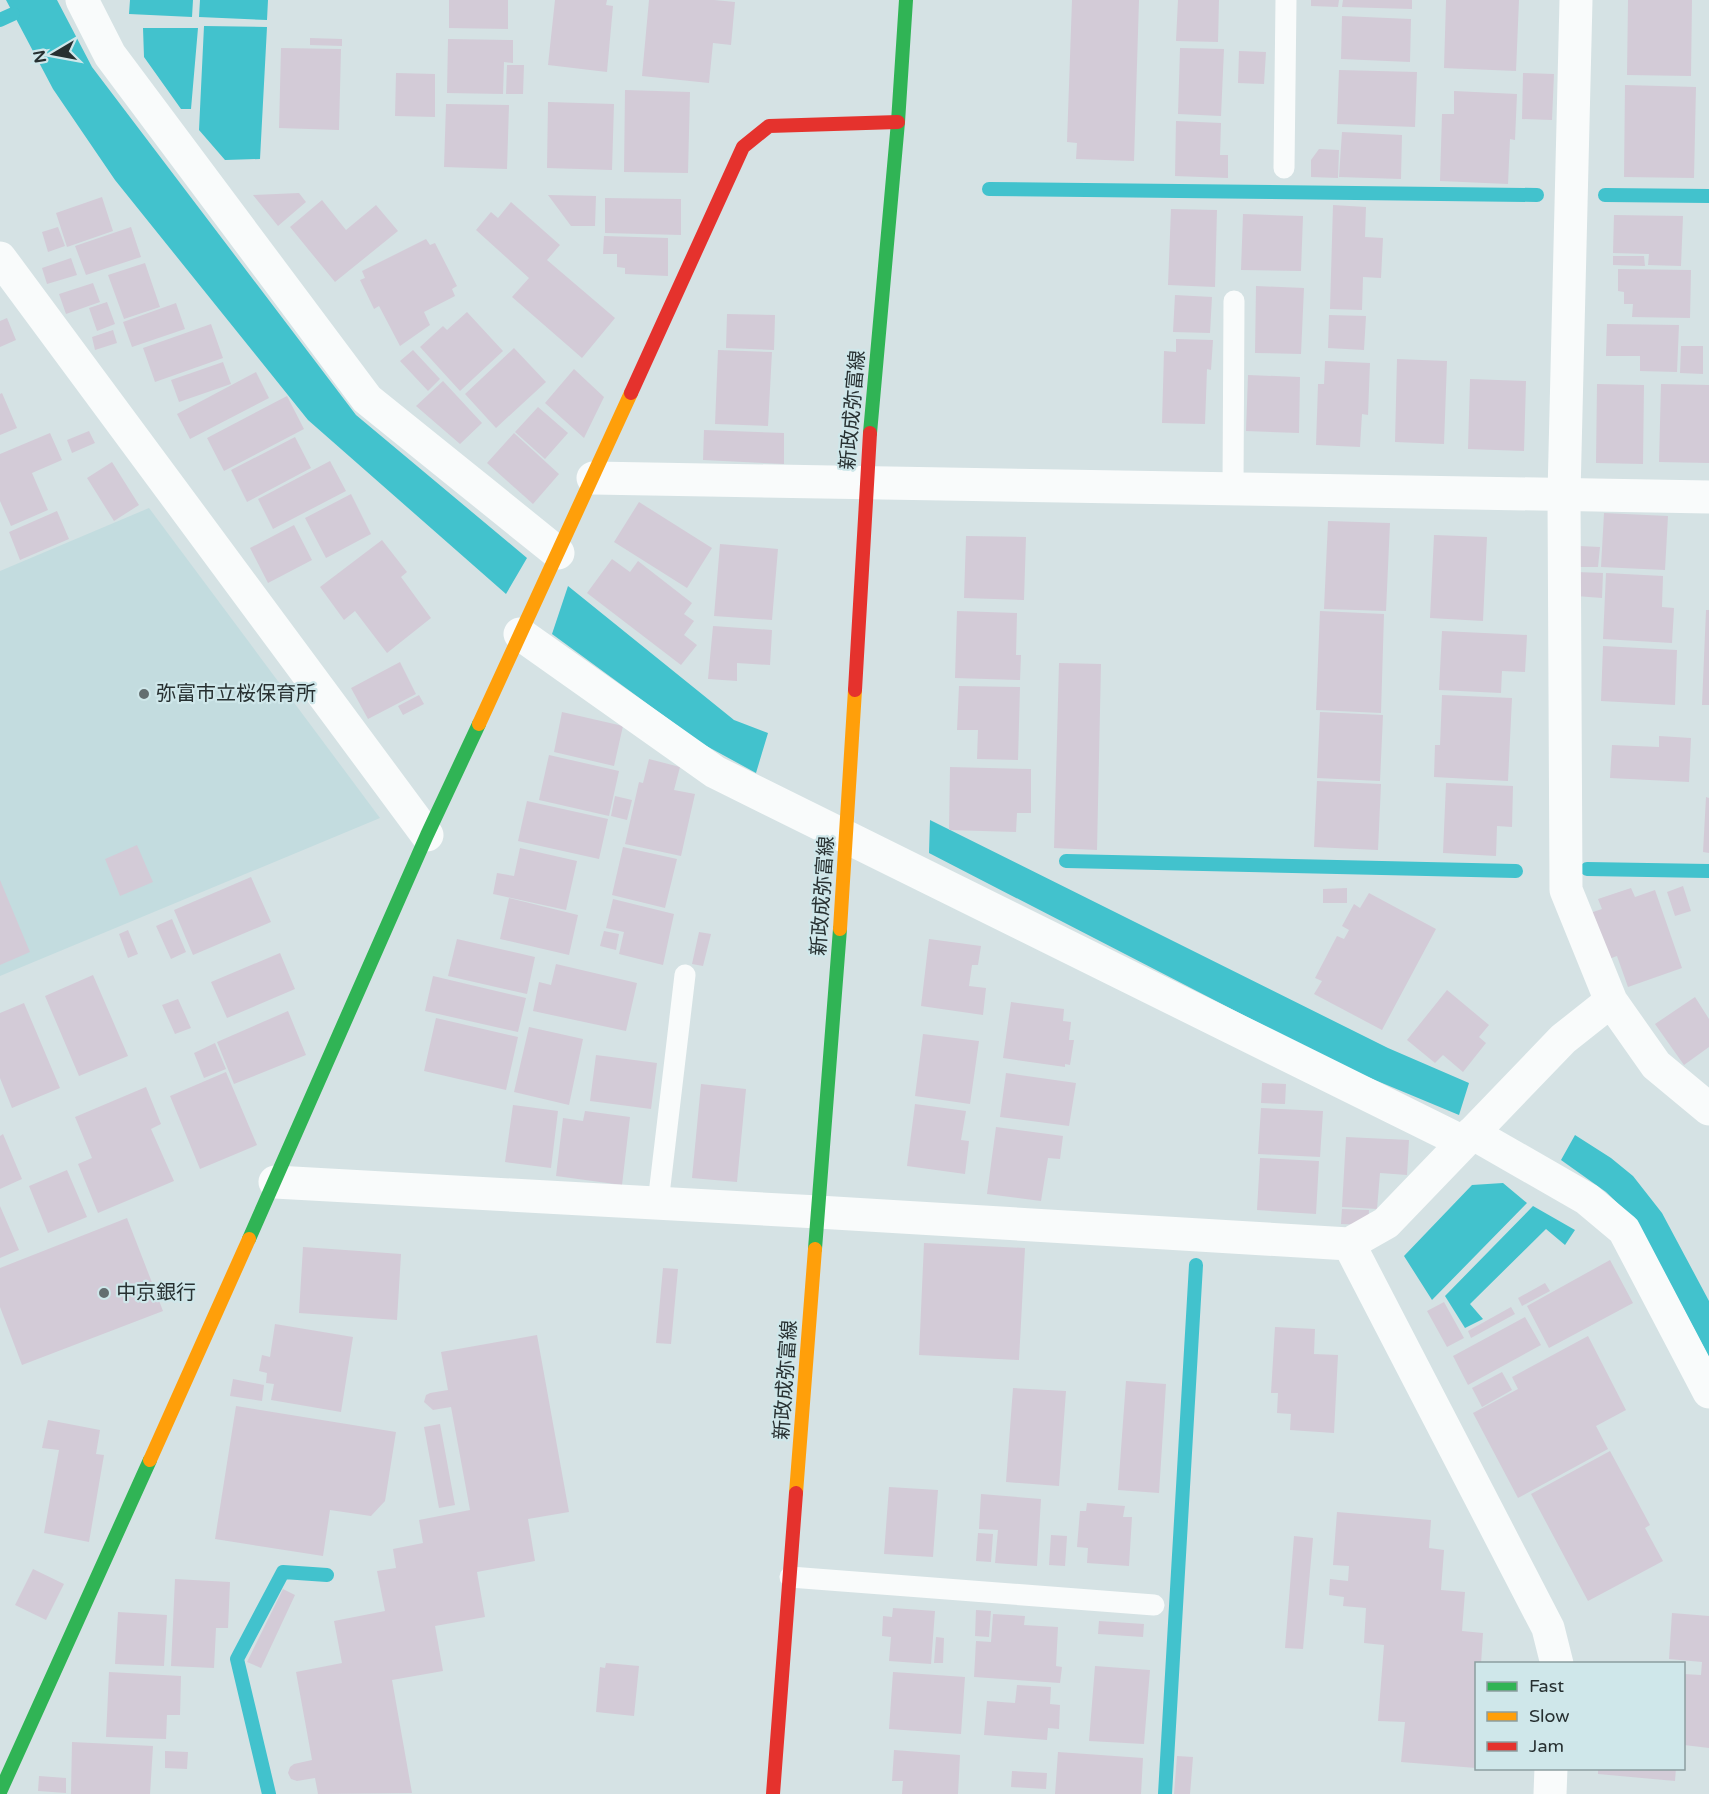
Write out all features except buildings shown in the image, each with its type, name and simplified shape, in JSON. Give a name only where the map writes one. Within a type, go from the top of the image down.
[{"type":"street","points":[[82,0],[110,55],[367,399],[558,553]]},
{"type":"street","name":"新政成弥富線","points":[[773,1794],[847,839],[867,481],[898,122],[906,0]]},
{"type":"street","points":[[1576,0],[1564,494],[1566,890],[1611,1001],[1656,1065],[1709,1109]]},
{"type":"street","points":[[0,1791],[275,1182],[427,835],[593,478],[743,147],[769,126],[898,122]]},
{"type":"street","points":[[0,258],[427,835]]},
{"type":"street","points":[[593,478],[1709,497]]},
{"type":"street","points":[[520,633],[715,772],[847,839],[1468,1138],[1587,1199],[1624,1230],[1709,1392]]},
{"type":"street","points":[[275,1182],[1349,1244],[1386,1223],[1563,1039],[1611,1001]]},
{"type":"street","points":[[1349,1244],[1548,1628],[1556,1662]]},
{"type":"street","points":[[1550,1794],[1551,1770]]},
{"type":"lane","points":[[1284,168],[1286,0]]},
{"type":"lane","points":[[1233,488],[1234,300]]},
{"type":"lane","points":[[658,1203],[685,975]]},
{"type":"lane","points":[[790,1577],[1154,1605]]},
{"type":"shaded area","name":"弥富市立桜保育所","points":[[149,508],[380,818],[0,976],[0,571]]},
{"type":"water","points":[[6,0],[57,0],[92,67],[356,415],[527,558],[506,594],[308,420],[115,180],[53,89]]},
{"type":"water","points":[[130,0],[193,0],[192,17],[129,14]]},
{"type":"water","points":[[200,0],[268,0],[267,20],[199,17]]},
{"type":"water","points":[[204,26],[267,27],[260,159],[225,160],[199,130]]},
{"type":"water","points":[[143,28],[198,28],[191,109],[181,109],[144,57]]},
{"type":"water","points":[[568,586],[734,720],[768,733],[756,773],[701,743],[552,634]]},
{"type":"water","points":[[930,820],[1388,1048],[1469,1083],[1459,1115],[1346,1068],[929,853]]},
{"type":"water","points":[[1575,1135],[1611,1158],[1633,1176],[1662,1213],[1709,1301],[1709,1357],[1638,1223],[1606,1192],[1561,1160]]},
{"type":"water","points":[[1503,1183],[1527,1203],[1432,1300],[1404,1256],[1472,1185]]},
{"type":"water","points":[[1533,1206],[1575,1230],[1565,1245],[1546,1229],[1470,1304],[1483,1319],[1465,1328],[1445,1296]]},
{"type":"waterway","points":[[0,20],[13,14]]},
{"type":"waterway","points":[[989,189],[1537,195]]},
{"type":"waterway","points":[[1605,195],[1709,196]]},
{"type":"waterway","points":[[1066,861],[1516,871]]},
{"type":"waterway","points":[[1587,869],[1709,871]]},
{"type":"waterway","points":[[1165,1794],[1196,1265]]},
{"type":"waterway","points":[[269,1794],[237,1659],[283,1572],[327,1575]]},
{"type":"traffic: fast","points":[[870,433],[898,122],[906,0]]},
{"type":"traffic: fast","points":[[249,1239],[427,835],[479,724]]},
{"type":"traffic: fast","points":[[815,1249],[840,929]]},
{"type":"traffic: fast","points":[[0,1792],[150,1460]]},
{"type":"traffic: slow","points":[[479,724],[631,393]]},
{"type":"traffic: slow","points":[[840,929],[855,690]]},
{"type":"traffic: slow","points":[[150,1460],[249,1239]]},
{"type":"traffic: slow","points":[[796,1493],[815,1249]]},
{"type":"traffic: jam","points":[[631,393],[743,147],[769,126],[898,122]]},
{"type":"traffic: jam","points":[[855,690],[870,433]]},
{"type":"traffic: jam","points":[[773,1794],[796,1493]]},
{"type":"place","name":"弥富市立桜保育所","points":[[144,694]]},
{"type":"place","name":"中京銀行","points":[[104,1293]]}]
